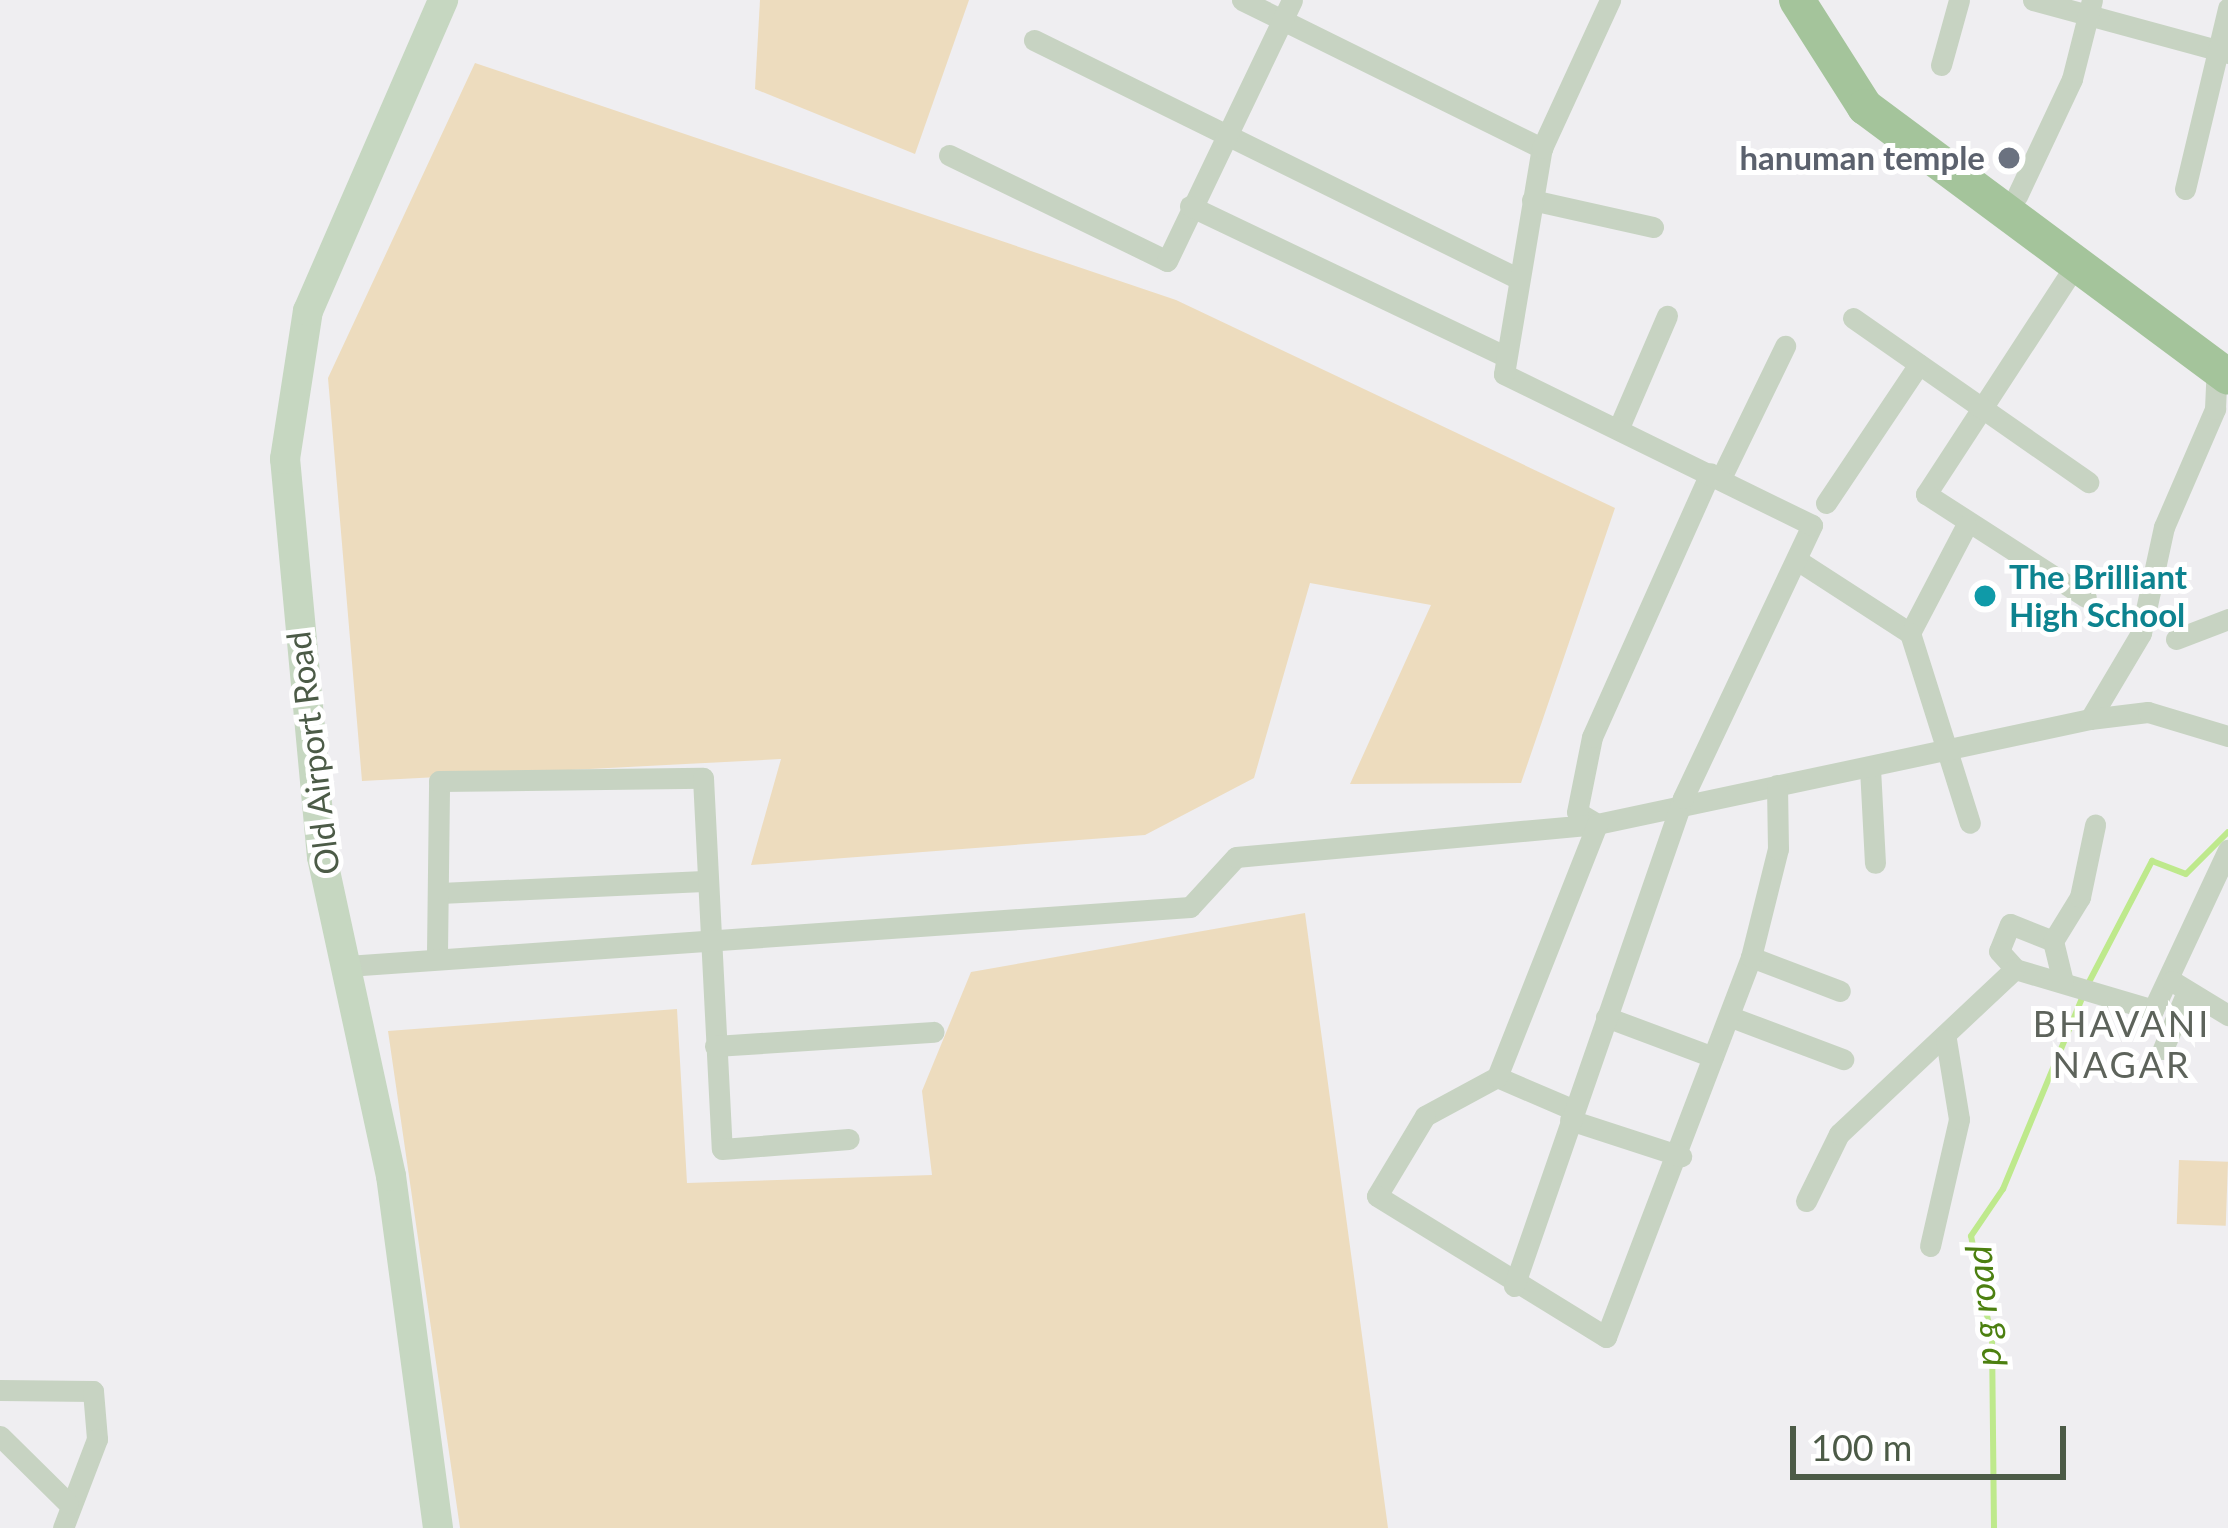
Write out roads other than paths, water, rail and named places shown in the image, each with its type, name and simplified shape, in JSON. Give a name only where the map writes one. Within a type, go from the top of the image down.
[{"type":"highway","points":[[1797,0],[1865,107],[2224,364]]},
{"type":"highway","points":[[1824,0],[1838,43],[1873,87],[2017,196],[2224,364]]},
{"type":"main road","name":"Old Airport Road","points":[[438,1528],[392,1177],[347,966],[306,737],[289,388],[308,311],[443,0]]},
{"type":"street","points":[[1242,0],[1287,10],[1542,148]]},
{"type":"street","points":[[1941,65],[1959,0]]},
{"type":"street","points":[[2033,0],[2090,8],[2222,51]]},
{"type":"street","points":[[1514,1286],[1683,798],[1812,525],[1620,425],[1514,385],[1504,356],[1542,148],[1601,3]]},
{"type":"street","points":[[2017,196],[2090,8]]},
{"type":"street","points":[[2185,189],[2222,51],[2228,8]]},
{"type":"street","points":[[949,154],[1168,261],[1223,133],[1287,10]]},
{"type":"street","points":[[1034,40],[1517,278]]},
{"type":"street","points":[[1532,200],[1653,227]]},
{"type":"street","points":[[1190,206],[1504,356]]},
{"type":"street","points":[[2081,258],[1926,494],[1966,526],[2086,597]]},
{"type":"street","points":[[1620,425],[1667,316]]},
{"type":"street","points":[[1853,318],[2088,482]]},
{"type":"street","points":[[1597,824],[1577,812],[1592,737],[1715,476],[1784,346]]},
{"type":"street","points":[[1826,503],[1919,364]]},
{"type":"street","points":[[2090,718],[2141,632],[2164,527],[2215,409],[2224,364]]},
{"type":"street","points":[[1910,633],[1966,526]]},
{"type":"street","points":[[1797,560],[1910,633],[1970,823]]},
{"type":"street","points":[[2176,639],[2228,619]]},
{"type":"street","points":[[347,966],[437,952],[1190,907],[1236,857],[1597,824],[1683,798],[1870,768],[2090,718],[2148,712],[2228,736]]},
{"type":"street","points":[[1870,768],[1875,863]]},
{"type":"street","points":[[437,952],[439,781],[703,778],[704,939],[722,1149],[849,1139]]},
{"type":"street","points":[[1597,824],[1497,1077],[1425,1116],[1375,1187],[1514,1286],[1606,1337],[1616,1330],[1751,957],[1778,849],[1777,784]]},
{"type":"street","points":[[2063,982],[2053,941],[2080,896],[2095,825]]},
{"type":"street","points":[[2163,1049],[2179,987],[2228,850]]},
{"type":"street","points":[[440,893],[704,881]]},
{"type":"street","points":[[2053,941],[2010,925],[1999,951],[2015,969],[2063,982],[2126,1009],[2153,1010],[2179,987]]},
{"type":"street","points":[[1751,957],[1840,991]]},
{"type":"street","points":[[1806,1201],[1839,1134],[1946,1040],[2015,969]]},
{"type":"street","points":[[2179,987],[2228,1015]]},
{"type":"street","points":[[1606,1017],[1713,1057]]},
{"type":"street","points":[[1731,1017],[1843,1059]]},
{"type":"street","points":[[715,1046],[934,1032]]},
{"type":"street","points":[[1930,1246],[1959,1119],[1946,1040]]},
{"type":"street","points":[[1497,1077],[1572,1115],[1681,1156]]},
{"type":"street","points":[[0,1390],[93,1391],[97,1438],[68,1503],[63,1528]]},
{"type":"street","points":[[0,1436],[68,1503]]},
{"type":"waterway","points":[[2088,984],[2152,861],[2186,874],[2228,832]]},
{"type":"waterway","name":"p g road","points":[[1994,1528],[1992,1340],[1971,1236],[2003,1189],[2083,996]]},
{"type":"place","name":"hanuman temple","points":[[2009,158]]},
{"type":"place","name":"The Brilliant High School","points":[[1985,596]]},
{"type":"district","name":"BHAVANI NAGAR","points":[[2122,1044]]}]
